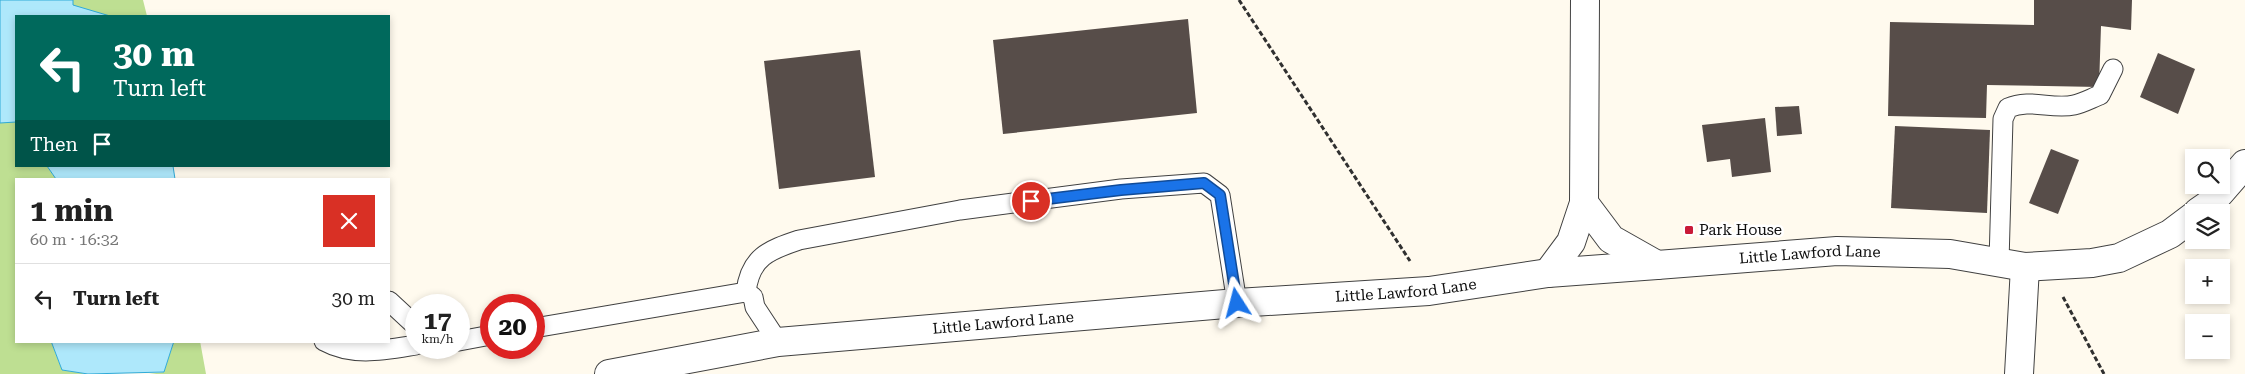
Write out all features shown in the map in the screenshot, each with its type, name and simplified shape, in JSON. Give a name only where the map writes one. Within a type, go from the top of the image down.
[{"type":"street","points":[[1548,273],[1571,242],[1584,202],[1585,0]]},
{"type":"street","points":[[2208,204],[2245,164]]},
{"type":"street","points":[[1584,202],[1611,239],[1656,264]]},
{"type":"street","name":"Little Lawford Lane","points":[[609,374],[778,342],[1237,303],[1429,291],[1548,273],[1656,264],[1837,251],[1950,254],[2012,265],[2092,263],[2119,258],[2170,234],[2185,223]]},
{"type":"street","points":[[2012,265],[2024,300],[2020,374]]},
{"type":"lane","points":[[2012,265],[2003,119],[2008,108],[2021,102],[2074,105],[2100,94],[2113,69]]},
{"type":"lane","points":[[746,292],[752,268],[762,257],[775,248],[799,240],[960,210],[1121,190],[1204,183],[1220,195],[1237,303]]},
{"type":"lane","points":[[545,326],[746,292],[753,297],[755,307],[778,342]]},
{"type":"lane","points":[[390,302],[405,316]]},
{"type":"lane","points":[[329,343],[349,351],[381,351],[405,347]]},
{"type":"path","points":[[1239,0],[1429,291]]},
{"type":"path","points":[[2024,300],[2061,292],[2104,374]]},
{"type":"green space","points":[[0,0],[143,0],[147,15],[15,15],[0,34]]},
{"type":"green space","points":[[0,44],[15,112],[15,167],[48,167],[55,178],[15,178],[15,343],[52,343],[62,370],[88,374],[0,374]]},
{"type":"green space","points":[[173,343],[200,343],[206,374],[149,374],[164,372]]},
{"type":"water","points":[[0,0],[73,0],[73,5],[107,15],[15,15],[15,122],[0,123]]},
{"type":"water","points":[[48,167],[173,167],[175,178],[55,178]]},
{"type":"water","points":[[52,343],[173,343],[164,372],[88,374],[62,370]]},
{"type":"building","points":[[2034,0],[2132,0],[2131,30],[2101,26],[2099,87],[1987,85],[1986,118],[1888,116],[1890,22],[2034,25]]},
{"type":"building","points":[[1188,19],[1197,113],[1003,134],[993,40]]},
{"type":"building","points":[[860,50],[875,177],[779,189],[764,61]]},
{"type":"building","points":[[2158,53],[2195,69],[2178,114],[2140,97]]},
{"type":"building","points":[[1799,106],[1802,134],[1777,136],[1775,107]]},
{"type":"building","points":[[1765,118],[1771,172],[1732,177],[1730,159],[1707,162],[1702,125]]},
{"type":"building","points":[[1895,126],[1990,130],[1987,213],[1891,208]]},
{"type":"building","points":[[2051,149],[2079,160],[2058,214],[2029,203]]},
{"type":"place","name":"Park House","points":[[1689,230]]},
{"type":"route","points":[[1031,201],[1121,190],[1204,183],[1220,195],[1237,303]]}]
